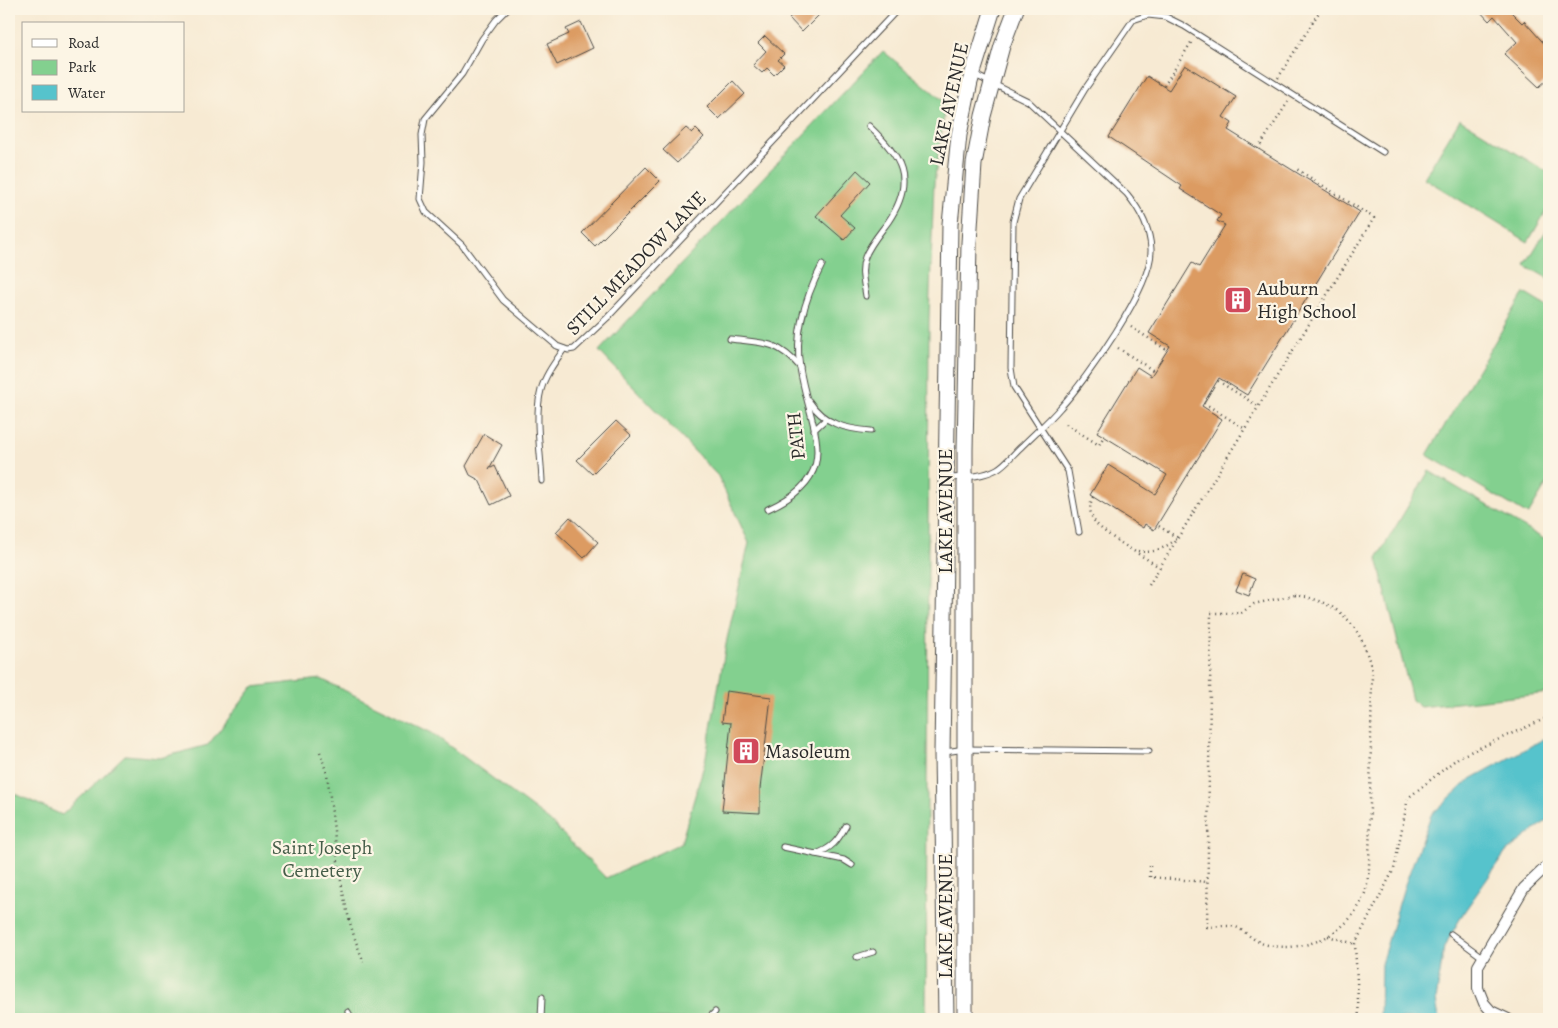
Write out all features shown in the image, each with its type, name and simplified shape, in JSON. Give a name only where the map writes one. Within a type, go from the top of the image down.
[{"type":"main road","name":"LAKE AVENUE","points":[[946,1019],[945,831],[942,753],[950,224],[959,135],[973,74],[993,9]]},
{"type":"main road","name":"LAKE AVENUE","points":[[966,1019],[965,477],[969,243],[972,190],[978,142],[992,83],[1016,9]]},
{"type":"street","points":[[1508,1019],[1491,1011],[1484,1003],[1478,988],[1477,973],[1482,957],[1524,888],[1549,864]]},
{"type":"lane","name":"STILL MEADOW LANE","points":[[507,9],[492,26],[462,74],[425,119],[422,135],[420,200],[426,212],[462,245],[503,300],[557,346],[564,349],[574,349],[606,318],[898,9]]},
{"type":"lane","points":[[1079,532],[1068,471],[1014,387],[1011,368],[1013,222],[1019,199],[1085,89],[1133,20],[1148,15],[1166,17],[1275,83],[1383,152]]},
{"type":"lane","points":[[946,478],[983,475],[999,468],[1059,409],[1085,378],[1141,289],[1149,270],[1151,249],[1148,230],[1140,210],[1127,194],[1028,101],[973,74]]},
{"type":"lane","points":[[866,296],[862,274],[864,258],[902,197],[904,177],[896,155],[869,126]]},
{"type":"lane","name":"PATH","points":[[768,509],[791,498],[809,482],[817,458],[814,430],[800,367],[798,345],[803,313],[811,287],[822,265]]},
{"type":"lane","points":[[730,339],[783,349],[800,367]]},
{"type":"lane","points":[[542,481],[538,406],[541,390],[548,373],[564,349]]},
{"type":"lane","name":"PATH","points":[[806,396],[817,411],[826,419],[846,428],[871,431]]},
{"type":"lane","points":[[814,430],[826,419]]},
{"type":"lane","points":[[942,753],[965,749],[1150,751]]},
{"type":"lane","points":[[813,855],[826,851],[836,843],[846,826]]},
{"type":"lane","points":[[783,847],[813,855],[844,860],[852,865]]},
{"type":"lane","points":[[1451,934],[1482,957]]},
{"type":"lane","points":[[857,957],[872,952]]},
{"type":"lane","points":[[541,1019],[542,997]]},
{"type":"lane","points":[[348,1012],[352,1019]]},
{"type":"lane","points":[[708,1019],[715,1012]]},
{"type":"path","points":[[1275,83],[1321,9]]},
{"type":"path","points":[[1164,86],[1196,34]]},
{"type":"path","points":[[1258,149],[1293,95]]},
{"type":"path","points":[[1149,585],[1374,218],[1295,168]]},
{"type":"path","points":[[1131,327],[1167,350]]},
{"type":"path","points":[[1118,348],[1154,371]]},
{"type":"path","points":[[1218,381],[1258,406]]},
{"type":"path","points":[[1204,404],[1245,429]]},
{"type":"path","points":[[1066,424],[1099,445],[1104,436]]},
{"type":"path","points":[[1093,497],[1090,509],[1094,521],[1159,567]]},
{"type":"path","points":[[1157,525],[1178,538]]},
{"type":"path","points":[[1134,550],[1155,552],[1163,549],[1178,538]]},
{"type":"path","points":[[1294,595],[1316,599],[1338,611],[1354,627],[1366,649],[1372,671],[1369,870],[1365,893],[1356,909],[1345,925],[1328,936],[1303,946],[1284,947],[1254,940],[1236,927],[1207,927],[1211,613],[1241,613],[1254,604],[1294,595]]},
{"type":"path","points":[[1360,1019],[1355,944],[1394,869],[1408,798],[1459,757],[1549,717]]},
{"type":"path","points":[[320,752],[327,774],[347,913],[354,939],[364,962]]},
{"type":"path","points":[[1150,866],[1150,877],[1208,882]]},
{"type":"path","points":[[1328,936],[1355,944]]},
{"type":"green space","name":"Saint Joseph Cemetery","points":[[883,51],[946,103],[934,183],[929,318],[926,1019],[9,1019],[9,791],[62,815],[125,755],[160,758],[208,745],[253,687],[321,679],[432,733],[550,821],[606,878],[681,843],[705,762],[727,639],[749,543],[718,476],[599,351]]},
{"type":"green space","points":[[1460,119],[1549,173],[1549,206],[1528,242],[1424,178]]},
{"type":"green space","points":[[1549,226],[1549,279],[1525,265]]},
{"type":"green space","points":[[1524,293],[1549,308],[1549,480],[1528,515],[1427,455]]},
{"type":"green space","points":[[1429,471],[1549,542],[1549,693],[1420,707],[1412,700],[1377,558]]},
{"type":"water","points":[[1549,736],[1549,819],[1506,852],[1464,912],[1444,947],[1436,1000],[1439,1019],[1380,1019],[1381,964],[1404,887],[1431,815],[1469,780]]},
{"type":"building","points":[[799,9],[813,9],[819,15],[802,32],[789,18]]},
{"type":"building","points":[[1478,9],[1508,9],[1522,23],[1524,21],[1549,49],[1549,78],[1539,87],[1504,54],[1517,42],[1494,16],[1489,21]]},
{"type":"building","points":[[581,22],[593,48],[557,65],[547,44],[569,34],[566,29]]},
{"type":"building","points":[[765,36],[784,54],[778,60],[784,65],[774,75],[767,68],[762,73],[753,65],[766,51],[758,43]]},
{"type":"building","name":"Auburn High School","points":[[1185,65],[1236,97],[1223,117],[1232,123],[1228,130],[1360,212],[1247,395],[1219,378],[1202,406],[1222,419],[1154,530],[1145,524],[1143,528],[1090,495],[1108,465],[1155,494],[1167,475],[1097,432],[1137,367],[1151,376],[1170,346],[1149,333],[1192,263],[1199,267],[1225,225],[1217,221],[1221,215],[1180,189],[1182,186],[1109,137],[1147,76],[1169,90]]},
{"type":"building","points":[[733,81],[745,94],[719,119],[707,107]]},
{"type":"building","points":[[686,128],[692,133],[696,129],[704,137],[677,163],[663,150]]},
{"type":"building","points":[[646,167],[660,181],[595,246],[582,233]]},
{"type":"building","points":[[857,170],[870,182],[840,215],[855,228],[844,240],[816,216]]},
{"type":"building","points":[[616,421],[631,435],[592,474],[577,460]]},
{"type":"building","points":[[484,434],[502,445],[489,469],[495,466],[509,496],[491,505],[479,480],[470,475],[466,466]]},
{"type":"building","points":[[570,517],[598,542],[584,558],[556,532]]},
{"type":"building","points":[[1243,574],[1255,579],[1249,595],[1236,590]]},
{"type":"building","name":"Masoleum","points":[[726,691],[771,697],[760,789],[760,813],[722,811],[731,723],[722,722]]},
{"type":"place","name":"Auburn High School","points":[[1238,300]]},
{"type":"place","name":"Masoleum","points":[[746,751]]}]
